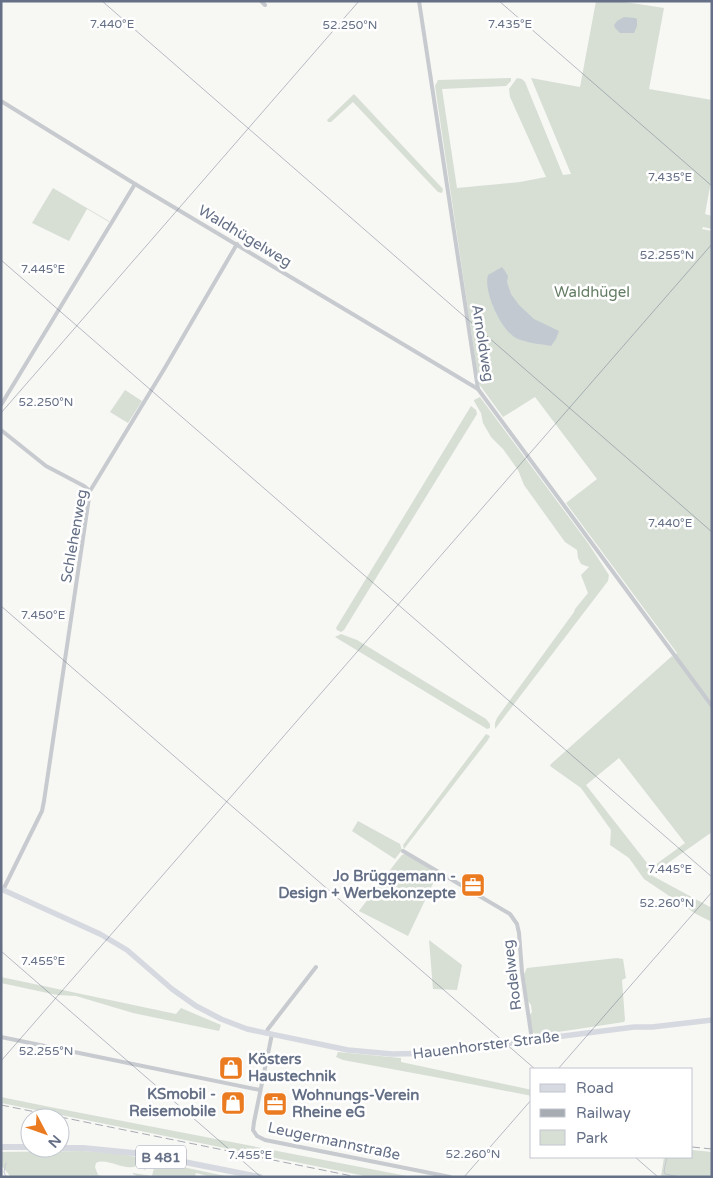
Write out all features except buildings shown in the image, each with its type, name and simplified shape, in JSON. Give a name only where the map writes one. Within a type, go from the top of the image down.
[{"type":"main road","points":[[1,1147],[20,1147]]},
{"type":"main road","name":"B 481","points":[[70,1148],[144,1154],[260,1177]]},
{"type":"street","points":[[261,1],[265,5]]},
{"type":"street","name":"Arnoldweg","points":[[419,1],[478,389],[712,706]]},
{"type":"street","name":"Waldhügelweg","points":[[1,101],[135,184],[478,389]]},
{"type":"street","points":[[1,405],[135,184]]},
{"type":"street","name":"Schlehenweg","points":[[2,889],[42,812],[90,491],[237,244]]},
{"type":"street","points":[[1,430],[46,466],[90,491]]},
{"type":"street","name":"Rodelweg","points":[[403,851],[510,914],[517,924],[532,1040]]},
{"type":"street","name":"Hauenhorster Straße","points":[[2,889],[100,934],[127,950],[172,989],[220,1020],[247,1029],[348,1050],[392,1054],[442,1053],[532,1040],[712,1020]]},
{"type":"street","points":[[269,1034],[268,1028],[316,967]]},
{"type":"street","name":"Leugermannstraße","points":[[269,1034],[253,1126],[254,1133],[260,1138],[450,1177]]},
{"type":"street","points":[[1,1037],[260,1090]]},
{"type":"green space","name":"Waldhügel","points":[[596,1],[619,1],[664,8],[649,89],[712,100],[712,176],[705,214],[712,216],[712,229],[703,227],[702,229],[712,231],[712,832],[651,875],[712,908],[712,922],[696,914],[644,879],[629,858],[610,845],[611,830],[581,788],[550,766],[677,653],[566,503],[597,479],[535,397],[503,417],[479,384],[435,86],[438,80],[511,78],[511,81],[506,86],[442,89],[457,188],[520,182],[546,177],[510,97],[509,89],[517,78],[525,82],[563,175],[571,174],[531,78],[580,87]],"holes":[[[619,758],[685,843],[651,868],[586,785]]]},
{"type":"green space","points":[[354,94],[443,189],[442,193],[438,192],[353,102],[331,122],[328,122],[327,120]]},
{"type":"green space","points":[[53,188],[109,222],[87,209],[69,241],[32,223]]},
{"type":"green space","points":[[125,390],[142,401],[128,423],[110,412]]},
{"type":"green space","points":[[480,397],[588,543],[609,575],[608,581],[495,729],[497,718],[588,593],[581,575],[589,567],[581,564],[577,550],[565,542],[524,485],[518,470],[503,449],[491,437],[474,401]]},
{"type":"green space","points":[[471,406],[476,410],[477,414],[344,630],[341,632],[337,630],[336,628]]},
{"type":"green space","points":[[341,634],[357,640],[486,719],[490,724],[490,728],[487,729],[335,637]]},
{"type":"green space","points":[[486,734],[490,736],[488,740],[404,849],[403,845]]},
{"type":"green space","points":[[358,821],[400,844],[402,850],[395,859],[352,831]]},
{"type":"green space","points":[[405,854],[438,873],[408,936],[359,911],[397,861]]},
{"type":"green space","points":[[429,940],[462,965],[457,990],[433,989]]},
{"type":"green space","points":[[617,958],[623,959],[626,978],[622,980],[624,1022],[538,1035],[532,1032],[530,1015],[532,1012],[528,1001],[524,974],[527,968]]},
{"type":"green space","points":[[1,977],[176,1014],[181,1008],[221,1025],[219,1031],[133,1013],[76,996],[57,995],[1,983]]},
{"type":"green space","points":[[338,1052],[401,1058],[401,1062],[530,1090],[530,1096],[343,1060],[336,1057]]},
{"type":"green space","points":[[1,1097],[55,1108],[26,1108],[1,1103]]},
{"type":"green space","points":[[70,1111],[412,1177],[370,1177],[70,1117]]},
{"type":"green space","points":[[693,1150],[712,1152],[712,1177],[661,1177],[664,1158],[693,1158]]},
{"type":"green space","points":[[70,1151],[123,1154],[140,1158],[141,1160],[139,1165],[134,1167],[106,1162],[96,1163],[95,1167],[98,1175],[106,1177],[11,1177],[1,1165],[1,1152],[20,1152],[20,1158],[70,1158]]},
{"type":"green space","points":[[145,1159],[230,1177],[211,1177],[196,1173],[195,1177],[139,1177],[133,1174],[152,1176],[154,1168],[148,1166],[145,1170],[143,1169]]},
{"type":"shaded area","points":[[624,17],[637,19],[634,33],[620,33],[615,28],[614,25],[617,21]]},
{"type":"shaded area","points":[[502,267],[508,276],[507,282],[511,294],[519,305],[534,319],[559,331],[551,346],[516,338],[510,334],[499,319],[494,310],[487,282],[488,275]]},
{"type":"waterway","points":[[667,1158],[665,1174],[680,1177]]},
{"type":"waterway","points":[[6,1163],[4,1172],[6,1177]]},
{"type":"railway","points":[[1,1105],[357,1177]]},
{"type":"railway","points":[[693,1147],[712,1149]]},
{"type":"place","name":"Jo Brüggemann - Design + Werbekonzepte","points":[[473,885]]},
{"type":"place","name":"Kösters Haustechnik","points":[[231,1068]]},
{"type":"place","name":"KSmobil - Reisemobile","points":[[233,1103]]},
{"type":"place","name":"Wohnungs-Verein Rheine eG","points":[[275,1104]]}]
